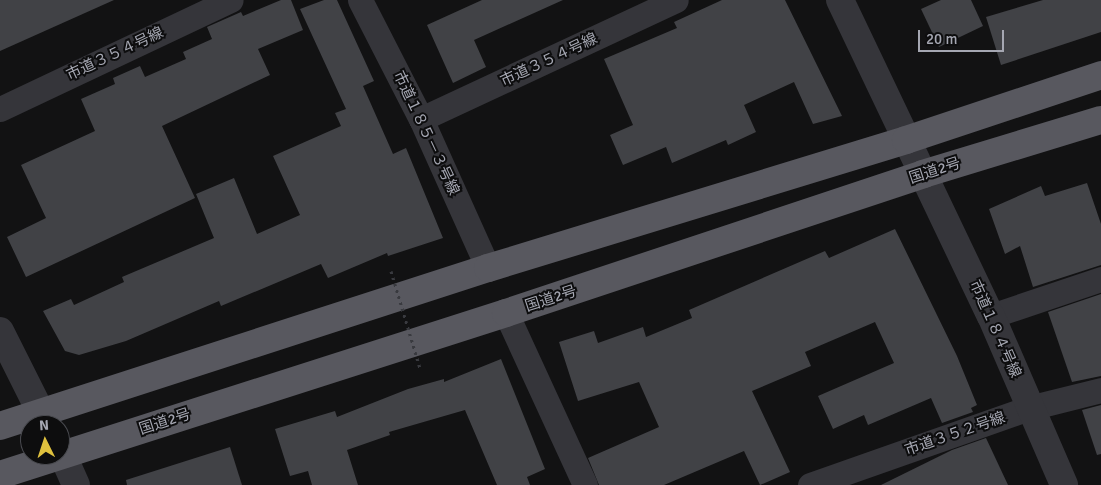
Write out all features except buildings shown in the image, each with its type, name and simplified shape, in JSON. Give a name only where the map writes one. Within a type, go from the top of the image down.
[{"type":"highway","points":[[56,415],[488,268],[906,140],[1101,75]]},
{"type":"highway","name":"国道2号","points":[[70,449],[506,314],[923,174],[1101,120]]},
{"type":"highway","points":[[0,426],[20,423]]},
{"type":"highway","name":"国道2号","points":[[0,474],[25,465]]},
{"type":"street","name":"市道３５４号線","points":[[0,109],[231,0]]},
{"type":"street","name":"市道１８５－３号線","points":[[360,0],[421,119],[488,268]]},
{"type":"street","name":"市道３５４号線","points":[[421,119],[676,0]]},
{"type":"street","points":[[840,0],[906,140]]},
{"type":"street","name":"市道１８４号線","points":[[906,140],[991,316],[1029,408],[1064,485]]},
{"type":"street","points":[[991,316],[1101,279]]},
{"type":"street","points":[[506,314],[585,485]]},
{"type":"street","points":[[0,331],[42,415]]},
{"type":"street","name":"市道３５２号線","points":[[810,485],[1029,408],[1101,390]]},
{"type":"street","points":[[67,465],[76,485]]},
{"type":"path","points":[[391,271],[420,368]]}]
